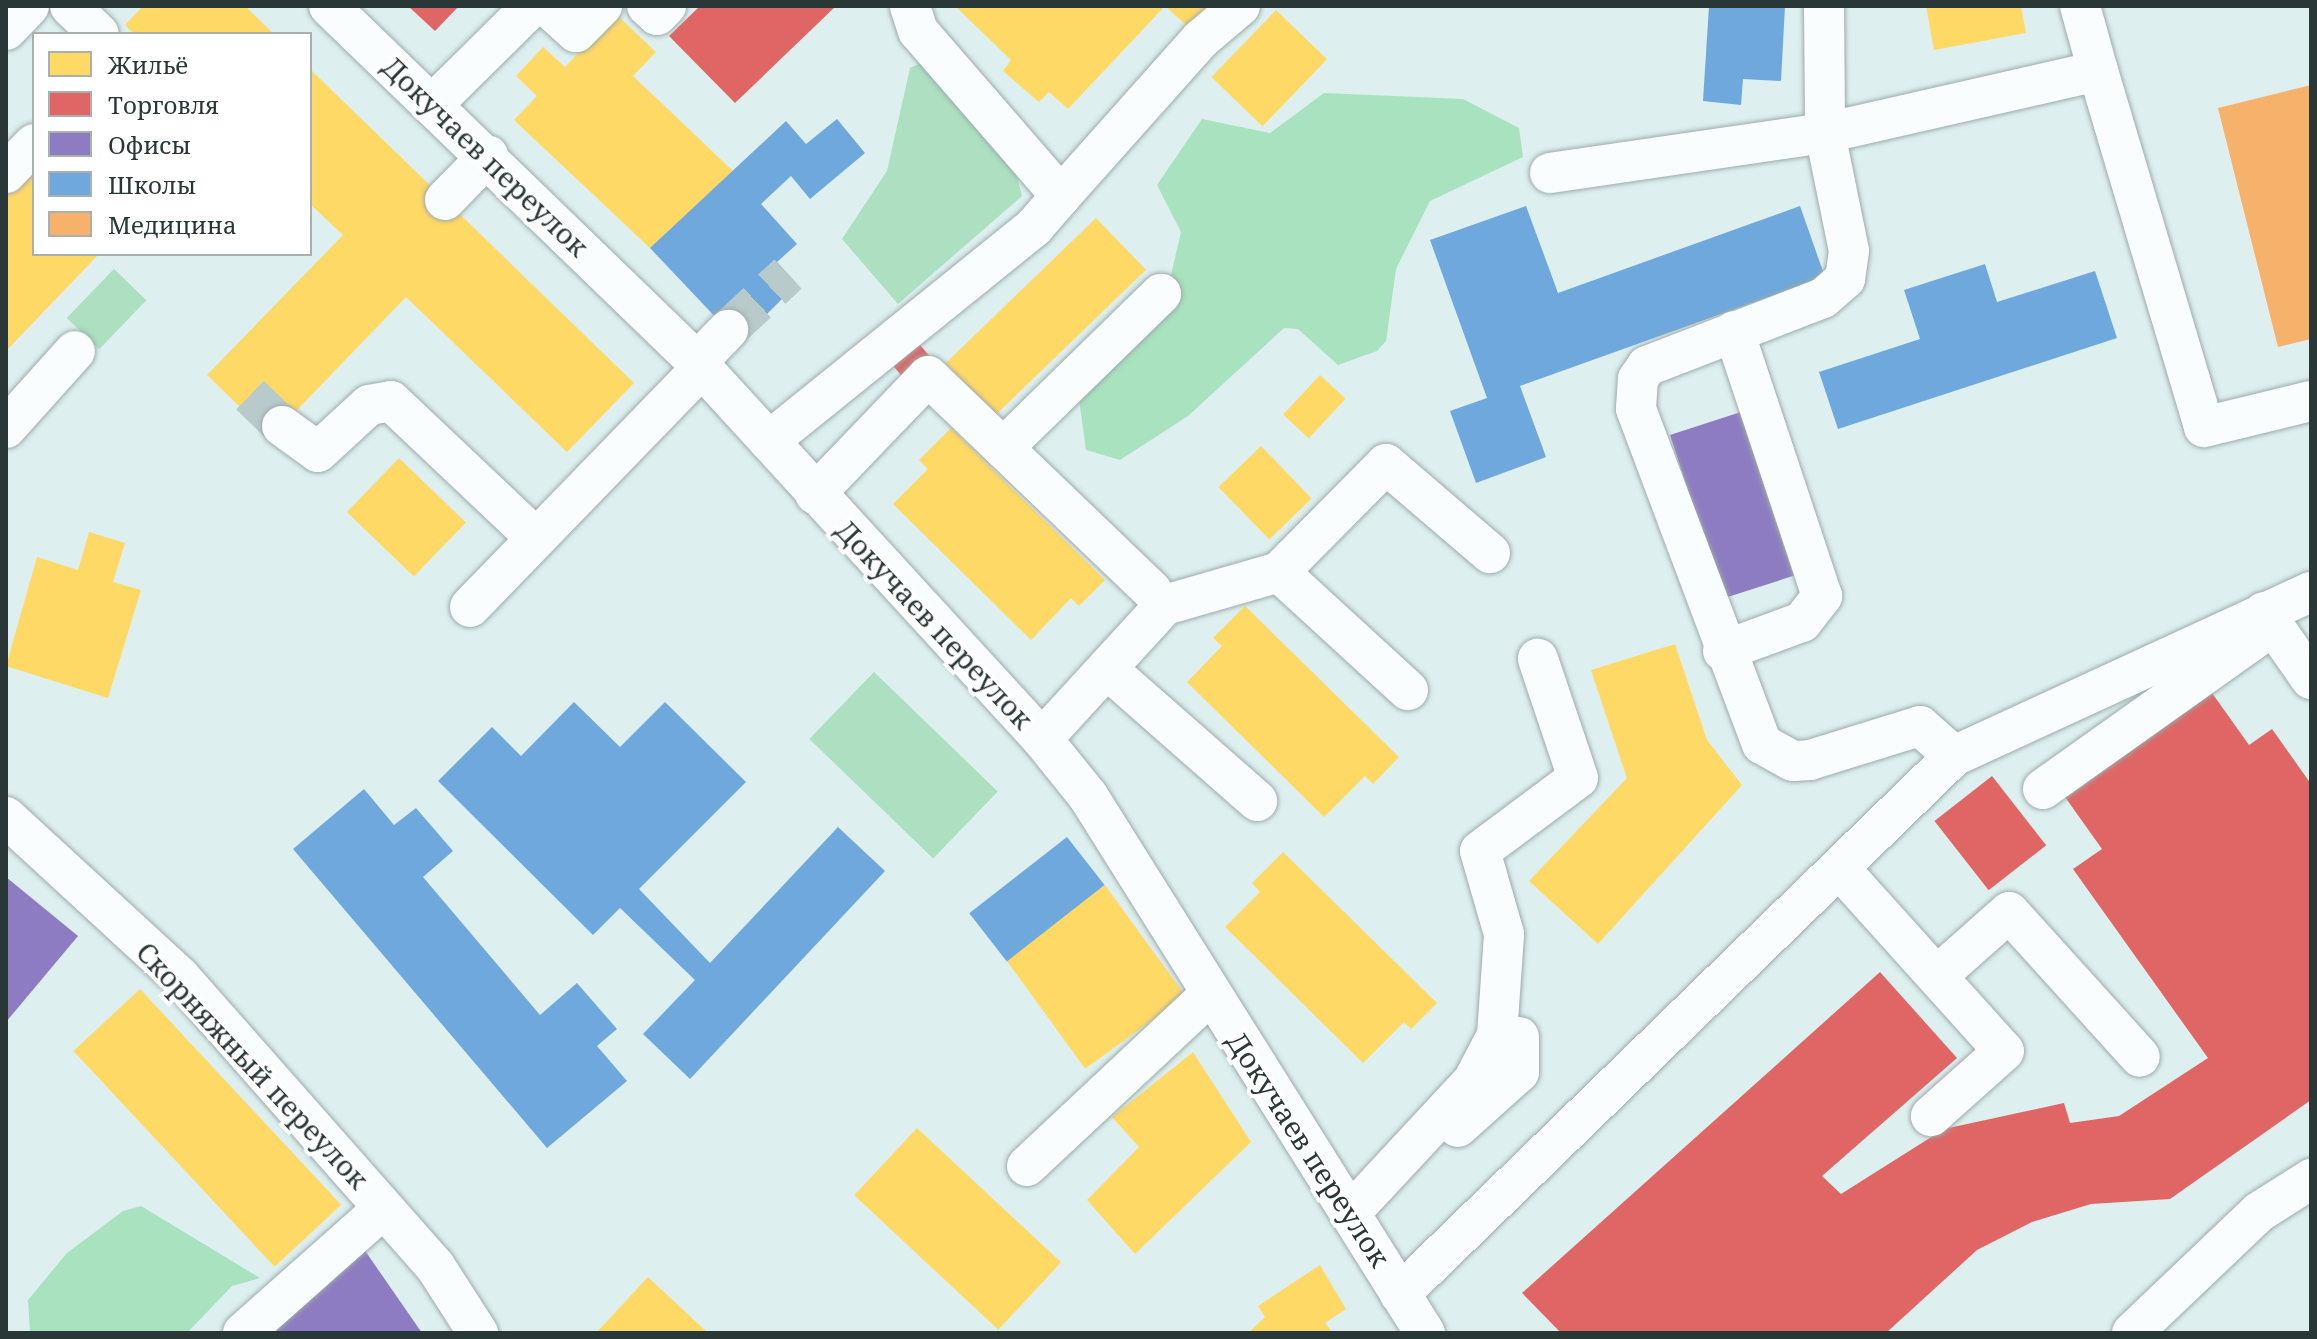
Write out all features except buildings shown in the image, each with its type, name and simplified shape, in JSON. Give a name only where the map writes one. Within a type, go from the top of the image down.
[{"type":"street","points":[[6,30],[29,6]]},
{"type":"street","points":[[70,6],[97,32]]},
{"type":"street","name":"Докучаев переулок","points":[[329,6],[488,156],[699,365],[1042,739],[1088,796],[1210,995],[1354,1209],[1425,1333]]},
{"type":"street","points":[[433,104],[532,6]]},
{"type":"street","points":[[547,6],[576,32],[602,6]]},
{"type":"street","points":[[647,6],[657,15],[666,6]]},
{"type":"street","points":[[910,6],[918,31],[1061,196]]},
{"type":"street","points":[[769,441],[1034,227],[1201,39],[1240,6]]},
{"type":"street","points":[[1824,6],[1825,133],[1849,251],[1845,279],[1823,298],[1647,366],[1634,394],[1753,729],[1776,755],[1810,760],[1920,726],[1954,756]]},
{"type":"street","points":[[2080,6],[2204,427],[2311,401]]},
{"type":"street","points":[[1550,173],[1825,133],[2098,71]]},
{"type":"street","points":[[6,173],[32,146]]},
{"type":"street","points":[[445,200],[488,156]]},
{"type":"street","points":[[1003,448],[1161,294]]},
{"type":"street","points":[[470,607],[699,365],[728,330]]},
{"type":"street","points":[[1723,651],[1802,622],[1822,596],[1734,331]]},
{"type":"street","points":[[6,428],[75,351]]},
{"type":"street","points":[[815,494],[928,376],[1152,591]]},
{"type":"street","points":[[282,426],[318,452],[369,405],[391,401],[536,538]]},
{"type":"street","points":[[1042,739],[1165,605],[1279,572],[1386,464],[1490,553]]},
{"type":"street","points":[[1279,572],[1408,690]]},
{"type":"street","points":[[2043,789],[2268,618],[2311,592]]},
{"type":"street","points":[[2268,618],[2311,679]]},
{"type":"street","points":[[1400,1294],[1954,756],[2268,618]]},
{"type":"street","points":[[1354,1209],[1473,1081],[1497,1035],[1504,934],[1480,851],[1578,778],[1538,659]]},
{"type":"street","points":[[1107,669],[1257,801]]},
{"type":"street","name":"Скорняжный переулок","points":[[6,817],[180,977],[435,1266],[478,1333]]},
{"type":"street","points":[[1839,868],[2004,1051],[1931,1116]]},
{"type":"street","points":[[1937,976],[2009,912],[2140,1057]]},
{"type":"street","points":[[1027,1166],[1210,995]]},
{"type":"street","points":[[1410,1147],[1465,1124],[1519,1072],[1519,1037]]},
{"type":"street","points":[[2132,1333],[2259,1212],[2311,1179]]},
{"type":"street","points":[[243,1333],[384,1208]]},
{"type":"green space","points":[[925,61],[1014,166],[1022,196],[898,304],[842,239],[887,171],[910,68]]},
{"type":"green space","points":[[1324,93],[1463,99],[1519,128],[1523,157],[1430,201],[1396,269],[1386,341],[1377,351],[1338,365],[1298,329],[1284,328],[1188,416],[1120,460],[1086,450],[1077,385],[1171,275],[1181,232],[1157,185],[1202,119],[1270,133]]},
{"type":"green space","points":[[114,269],[146,300],[99,349],[67,318]]},
{"type":"green space","points":[[874,672],[998,791],[933,858],[809,739]]},
{"type":"green space","points":[[141,1206],[260,1278],[232,1286],[187,1333],[30,1333],[28,1300],[67,1253],[123,1211]]},
{"type":"tunnel","points":[[728,330],[788,274]]},
{"type":"tunnel","points":[[250,395],[282,426]]}]
